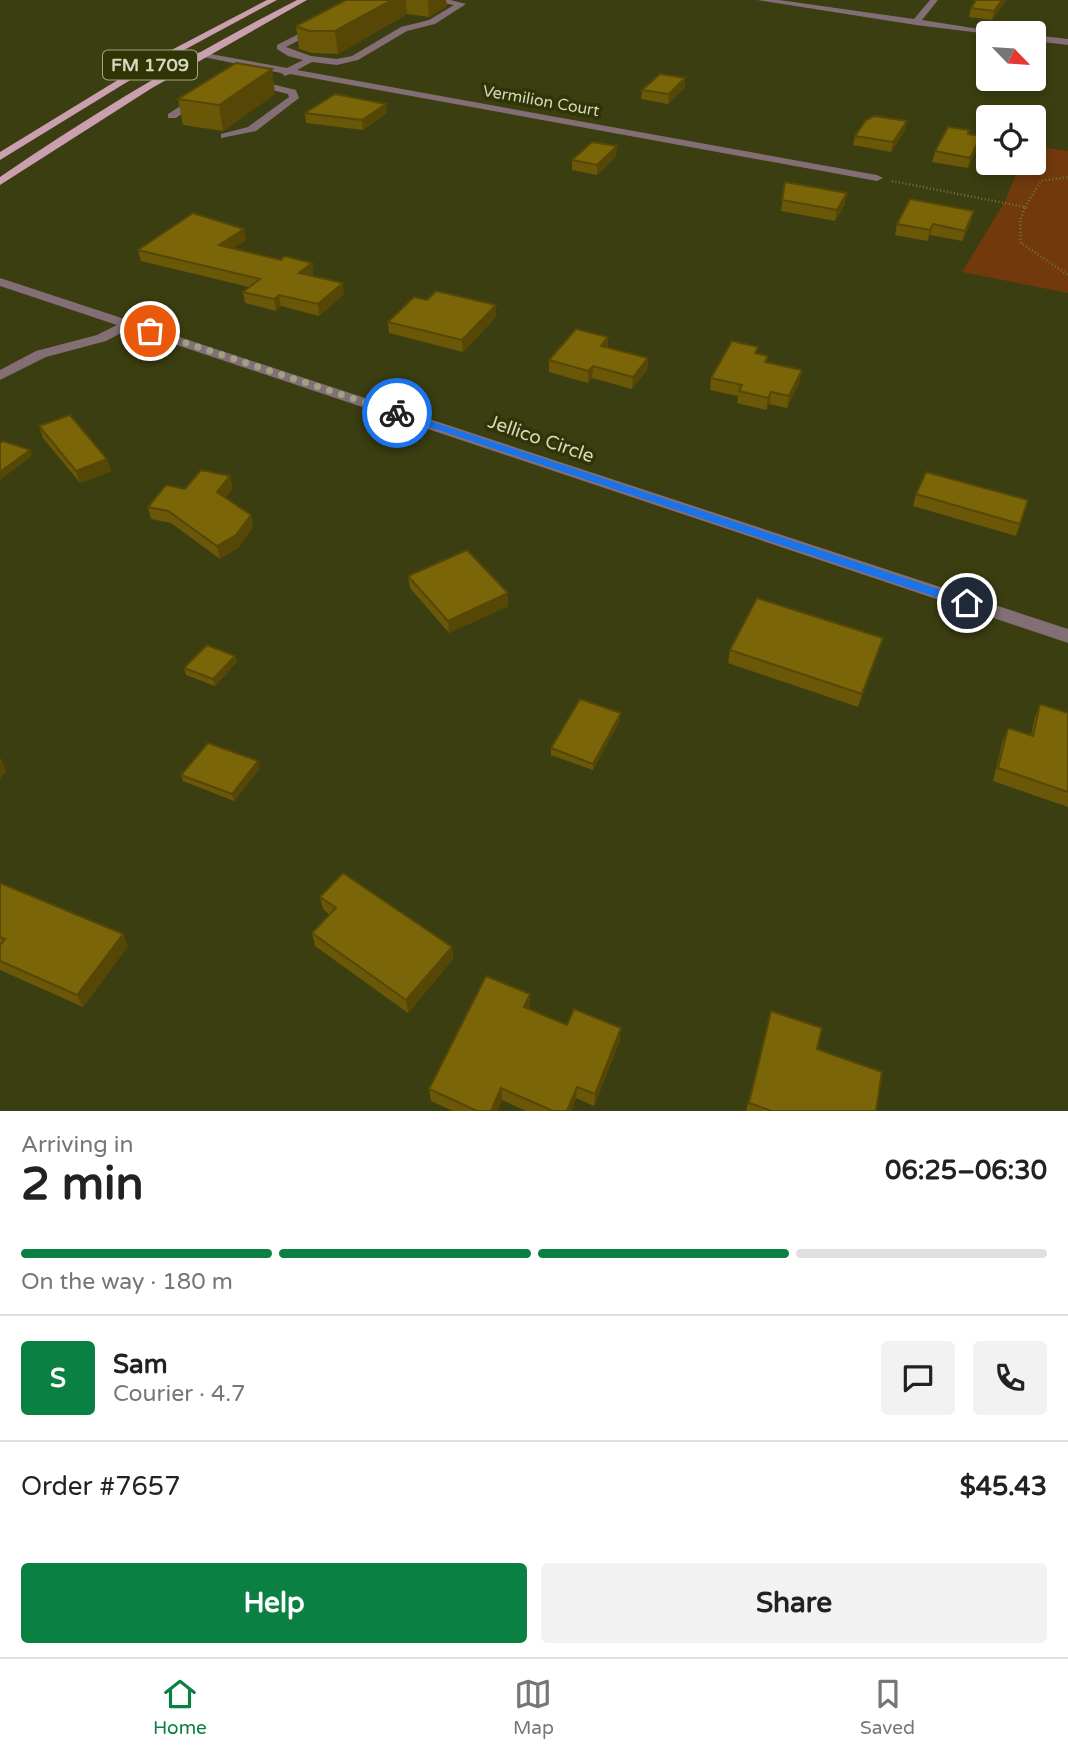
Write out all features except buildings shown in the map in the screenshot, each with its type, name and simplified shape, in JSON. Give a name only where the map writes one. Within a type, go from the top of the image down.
[{"type":"main road","name":"FM 1709","points":[[0,156],[142,69],[272,0]]},
{"type":"main road","name":"FM 1709","points":[[0,182],[91,121],[199,55],[303,0]]},
{"type":"street","points":[[432,0],[465,2]]},
{"type":"street","points":[[761,0],[976,30]]},
{"type":"street","points":[[916,22],[934,0]]},
{"type":"street","points":[[325,23],[280,47],[291,54],[311,59],[337,62],[355,58],[404,29],[432,22],[465,2]]},
{"type":"street","points":[[1046,39],[1068,42]]},
{"type":"street","name":"Vermilion Court","points":[[199,55],[877,178]]},
{"type":"street","points":[[225,136],[252,129],[293,98],[293,92],[258,84],[311,59]]},
{"type":"street","points":[[172,116],[210,91]]},
{"type":"street","name":"Jellico Circle","points":[[0,282],[1068,636]]},
{"type":"street","points":[[0,376],[41,354],[101,338],[130,324]]},
{"type":"path","points":[[1068,177],[1041,181],[1025,206],[1020,221],[1021,243],[1068,275]]},
{"type":"path","points":[[877,178],[1025,206]]},
{"type":"shaded area","points":[[1046,148],[1068,151],[1068,293],[962,272],[1004,203],[1016,175],[1046,175]]},
{"type":"way so far","points":[[150,331],[397,413]]},
{"type":"route","points":[[397,413],[967,603]]}]
